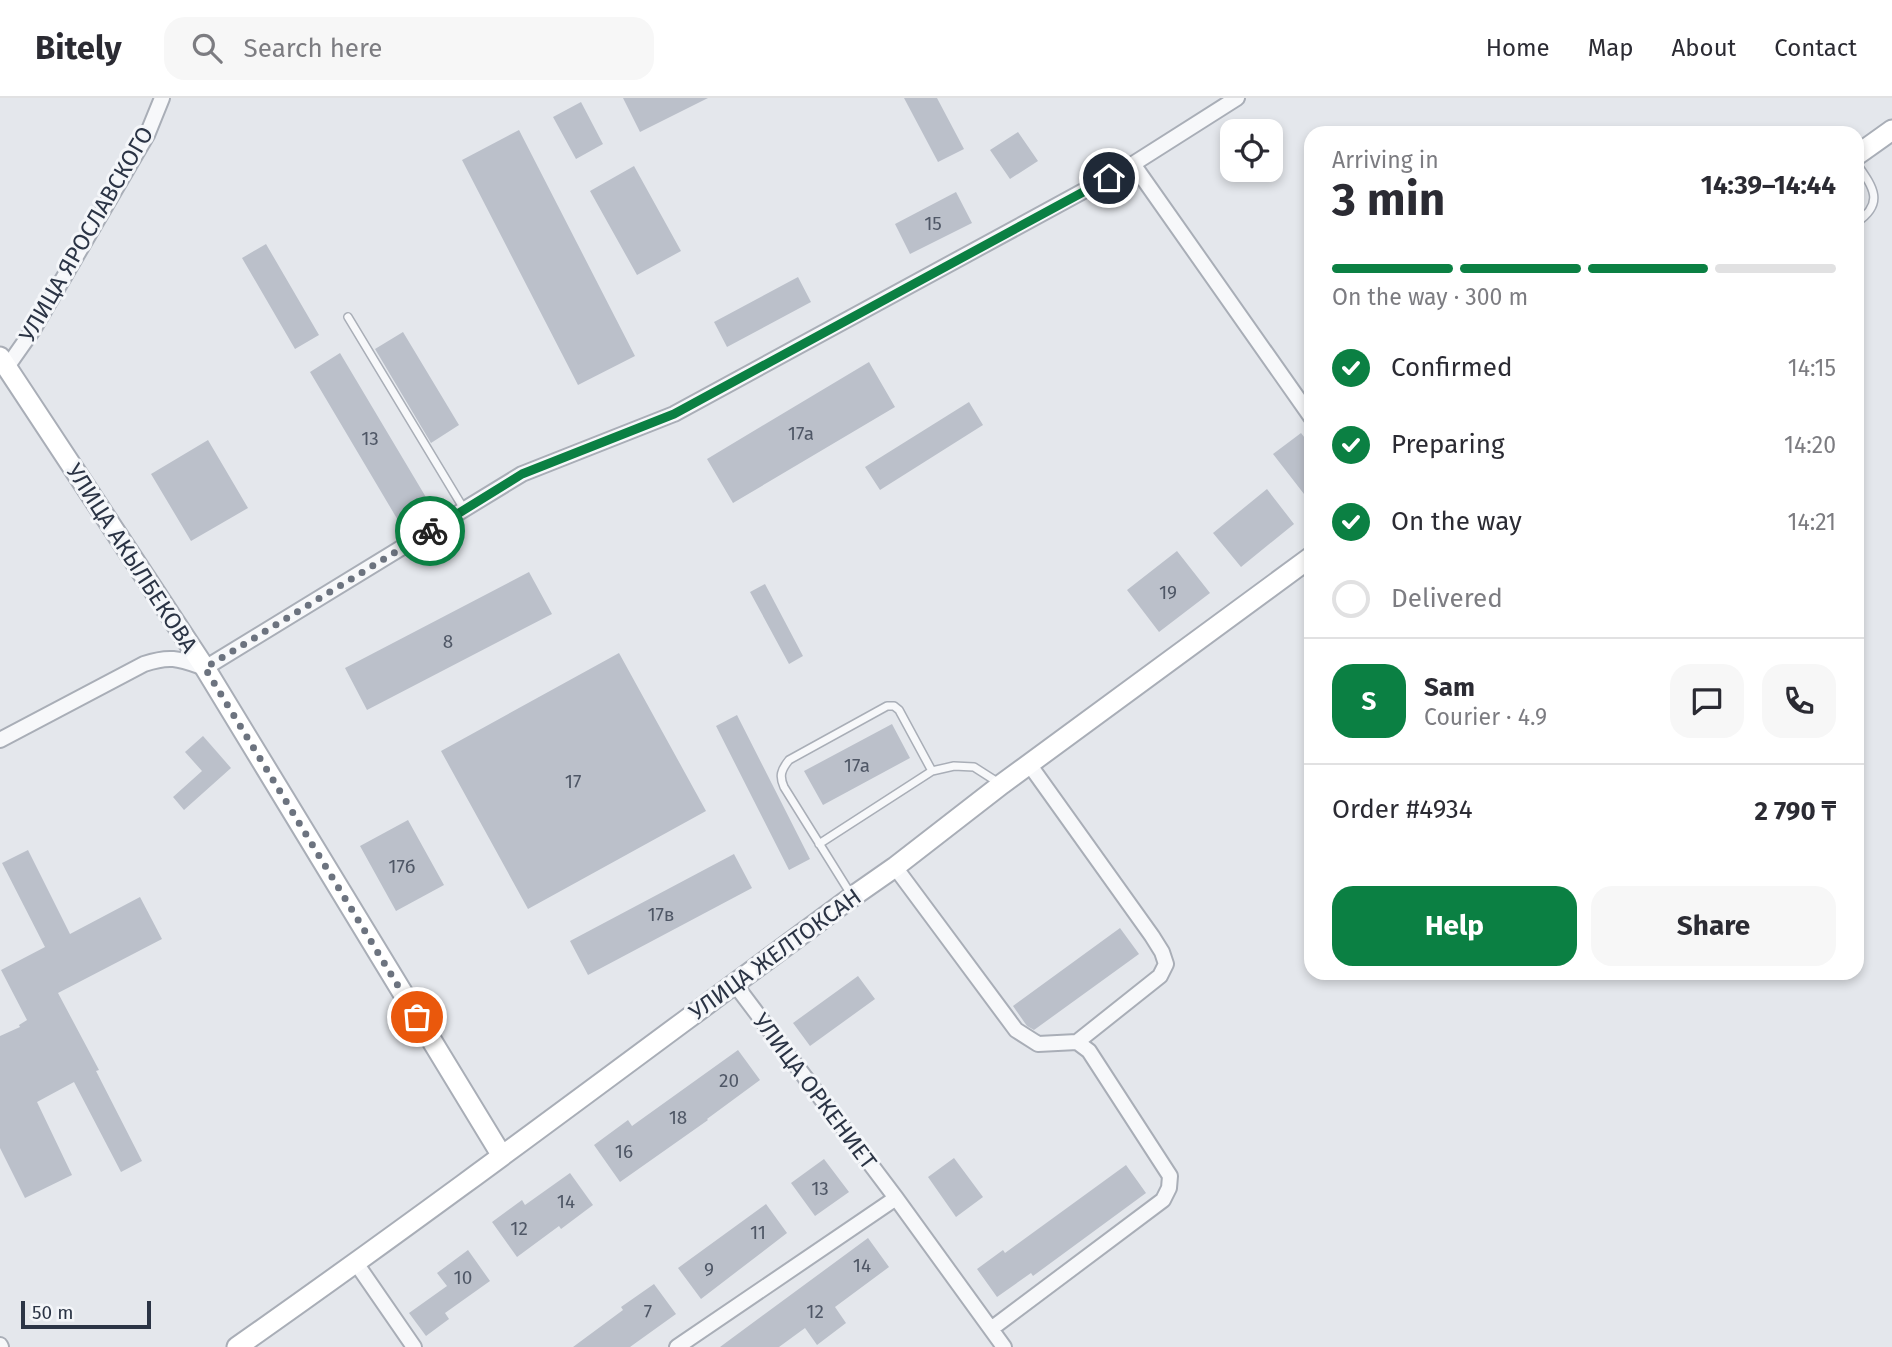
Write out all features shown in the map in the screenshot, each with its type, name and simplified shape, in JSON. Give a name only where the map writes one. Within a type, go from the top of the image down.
[{"type":"street","name":"УЛИЦА ЯРОСЛАВСКОГО","points":[[3,362],[33,330],[147,135],[162,98]]},
{"type":"street","points":[[0,740],[144,664],[163,657],[180,659],[205,668],[522,474],[674,414],[1133,164],[1237,98]]},
{"type":"street","points":[[1864,150],[1892,130]]},
{"type":"street","points":[[1133,164],[1304,407]]},
{"type":"street","name":"УЛИЦА АКЫЛБЕКОВА","points":[[3,362],[205,668],[502,1156]]},
{"type":"street","name":"УЛИЦА ЖЕЛТОКСАН","points":[[237,1347],[356,1263],[895,867],[1002,784],[1304,562]]},
{"type":"street","points":[[895,867],[1016,1030],[1038,1044],[1077,1042],[1160,976],[1166,964],[1152,936],[1029,764]]},
{"type":"street","name":"УЛИЦА ОРКЕНИЕТ","points":[[734,983],[1004,1347]]},
{"type":"street","points":[[991,1329],[1163,1200],[1169,1188],[1170,1176],[1096,1060],[1077,1042]]},
{"type":"street","points":[[677,1347],[896,1198]]},
{"type":"street","points":[[356,1263],[414,1347]]},
{"type":"lane","points":[[1864,174],[1872,185],[1874,196],[1872,207],[1864,217]]},
{"type":"lane","points":[[348,317],[464,510]]},
{"type":"lane","points":[[852,897],[784,788],[780,778],[782,768],[789,760],[887,706],[894,706],[899,710],[932,771]]},
{"type":"lane","points":[[819,844],[932,771],[954,766],[974,767],[1002,784]]},
{"type":"building","points":[[623,98],[708,98],[640,132]]},
{"type":"building","points":[[904,98],[937,98],[964,149],[938,162]]},
{"type":"building","points":[[581,102],[603,144],[576,159],[553,117]]},
{"type":"building","points":[[519,130],[635,356],[578,385],[462,160]]},
{"type":"building","points":[[1018,132],[1038,161],[1010,179],[990,150]]},
{"type":"building","points":[[634,166],[681,251],[637,275],[590,191]]},
{"type":"building","points":[[956,192],[972,223],[910,254],[895,224]]},
{"type":"building","points":[[266,244],[319,335],[295,349],[242,258]]},
{"type":"building","points":[[798,277],[811,302],[727,347],[714,322]]},
{"type":"building","points":[[403,332],[459,425],[431,443],[375,349]]},
{"type":"building","points":[[340,353],[430,504],[399,522],[310,372]]},
{"type":"building","points":[[869,362],[895,407],[733,503],[707,459]]},
{"type":"building","points":[[969,402],[983,425],[880,490],[865,467]]},
{"type":"building","points":[[1301,433],[1304,437],[1304,494],[1273,454]]},
{"type":"building","points":[[208,440],[248,508],[191,541],[151,474]]},
{"type":"building","points":[[1267,489],[1294,524],[1241,567],[1213,533]]},
{"type":"building","points":[[1177,551],[1210,593],[1159,632],[1127,590]]},
{"type":"building","points":[[529,572],[552,614],[367,710],[345,668]]},
{"type":"building","points":[[765,584],[803,656],[789,664],[750,592]]},
{"type":"building","points":[[619,653],[706,811],[528,909],[441,751]]},
{"type":"building","points":[[737,715],[810,859],[789,870],[716,726]]},
{"type":"building","points":[[892,724],[910,758],[823,805],[804,771]]},
{"type":"building","points":[[203,736],[231,768],[184,810],[173,797],[202,771],[185,752]]},
{"type":"building","points":[[408,820],[444,885],[396,911],[360,846]]},
{"type":"building","points":[[28,850],[70,934],[140,897],[162,939],[58,993],[99,1070],[96,1071],[142,1161],[121,1172],[74,1082],[37,1102],[72,1175],[25,1198],[0,1148],[0,1036],[20,1027],[19,1025],[27,1020],[1,970],[45,947],[2,863]]},
{"type":"building","points":[[734,854],[752,888],[588,975],[570,941]]},
{"type":"building","points":[[1120,928],[1139,954],[1034,1030],[1027,1026],[1013,1006]]},
{"type":"building","points":[[858,976],[875,999],[810,1046],[793,1023]]},
{"type":"building","points":[[738,1050],[760,1080],[620,1182],[594,1145],[628,1120],[632,1126]]},
{"type":"building","points":[[954,1158],[983,1197],[956,1217],[928,1177]]},
{"type":"building","points":[[824,1159],[849,1192],[815,1216],[791,1183]]},
{"type":"building","points":[[1126,1165],[1146,1193],[1033,1276],[1031,1273],[997,1297],[977,1269],[1003,1250],[1005,1253]]},
{"type":"building","points":[[570,1173],[593,1205],[517,1257],[492,1222],[522,1200],[525,1205]]},
{"type":"building","points":[[766,1204],[787,1233],[701,1299],[678,1268]]},
{"type":"building","points":[[868,1238],[889,1267],[835,1307],[846,1323],[817,1345],[805,1328],[779,1347],[720,1347]]},
{"type":"building","points":[[468,1250],[490,1281],[445,1313],[449,1319],[426,1336],[409,1313],[447,1286],[437,1273]]},
{"type":"building","points":[[654,1284],[676,1314],[630,1347],[573,1347],[623,1310],[621,1307]]},
{"type":"way so far","points":[[417,1017],[205,668],[430,531]]},
{"type":"route","points":[[430,531],[522,474],[674,414],[1109,178]]}]
